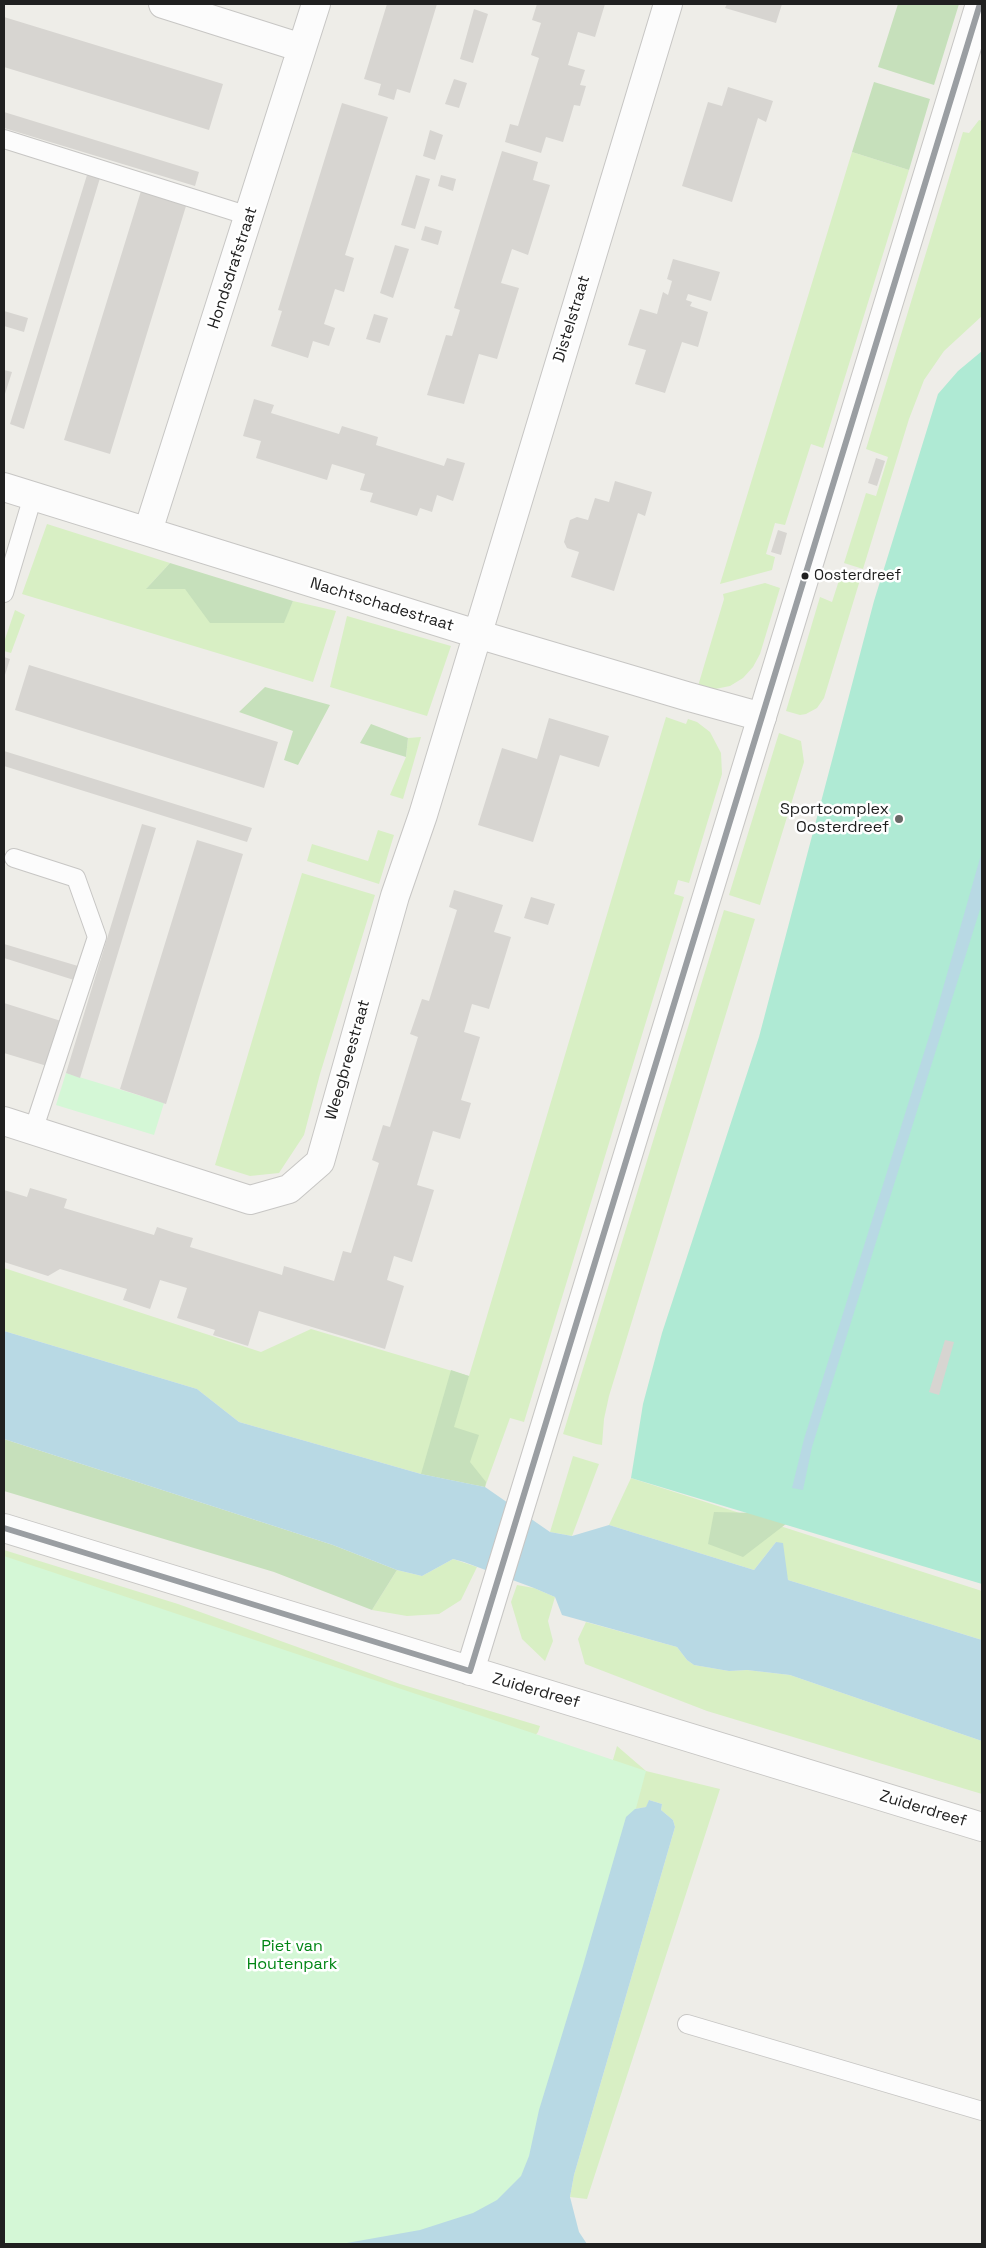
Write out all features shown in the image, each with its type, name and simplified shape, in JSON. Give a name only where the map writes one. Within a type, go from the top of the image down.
[{"type":"street","points":[[163,4],[302,48]]},
{"type":"street","name":"Hondsdrafstraat","points":[[148,531],[316,4]]},
{"type":"street","name":"Distelstraat","points":[[477,634],[668,4]]},
{"type":"street","points":[[470,1671],[980,4]]},
{"type":"street","name":"Nachtschadestraat","points":[[4,487],[477,634],[762,717]]},
{"type":"street","name":"Weegbreestraat","points":[[4,1121],[250,1200],[289,1189],[320,1162],[395,896],[423,815],[477,634]]},
{"type":"street","name":"Zuiderdreef","points":[[4,1528],[982,1827]]},
{"type":"lane","points":[[4,139],[249,216]]},
{"type":"lane","points":[[4,592],[33,496]]},
{"type":"lane","points":[[14,858],[76,878],[97,936],[34,1130]]},
{"type":"lane","points":[[688,2024],[982,2111]]},
{"type":"green space","points":[[898,4],[959,4],[934,85],[878,67]]},
{"type":"green space","points":[[874,82],[930,99],[909,170],[852,152]]},
{"type":"green space","points":[[979,120],[982,121],[982,316],[944,351],[924,380],[909,419],[863,569],[844,563],[866,493],[876,496],[888,457],[866,449],[963,132],[969,133]]},
{"type":"green space","points":[[852,152],[909,170],[823,448],[811,444],[785,525],[775,523],[766,554],[775,557],[772,570],[720,584]]},
{"type":"green space","name":"Sportcomplex Oosterdreef","points":[[982,351],[982,1584],[631,1478],[643,1404],[662,1333],[759,1037],[874,601],[938,394],[958,371]]},
{"type":"green space","points":[[47,524],[170,563],[147,588],[185,589],[283,623],[293,601],[336,611],[313,682],[22,594]]},
{"type":"green space","points":[[170,563],[293,601],[284,623],[210,623],[185,589],[146,589]]},
{"type":"green space","points":[[841,574],[860,580],[824,698],[817,708],[806,714],[800,715],[786,711],[820,597],[832,602]]},
{"type":"green space","points":[[765,583],[780,588],[760,654],[753,667],[743,678],[730,686],[715,689],[698,686],[724,599],[723,594]]},
{"type":"green space","points":[[15,610],[25,615],[11,653],[4,651],[4,642]]},
{"type":"green space","points":[[347,616],[451,646],[427,716],[330,687]]},
{"type":"green space","points":[[265,687],[330,705],[298,765],[284,760],[293,731],[239,712]]},
{"type":"green space","points":[[666,717],[686,724],[688,719],[697,722],[710,732],[721,753],[722,774],[689,883],[678,880],[674,894],[684,897],[524,1422],[510,1418],[485,1487],[421,1474],[239,1422],[197,1389],[4,1331],[4,1268],[261,1352],[311,1329],[469,1376]]},
{"type":"green space","points":[[371,724],[408,738],[406,757],[360,743]]},
{"type":"green space","points":[[779,733],[801,741],[804,762],[760,905],[729,895]]},
{"type":"green space","points":[[421,737],[403,799],[390,795],[406,757],[408,738]]},
{"type":"green space","points":[[378,830],[394,835],[379,884],[307,861],[312,844],[368,861]]},
{"type":"green space","points":[[302,873],[375,895],[320,1074],[304,1135],[279,1173],[250,1176],[215,1165]]},
{"type":"green space","points":[[724,910],[755,919],[609,1396],[604,1419],[602,1445],[596,1444],[563,1434]]},
{"type":"green space","points":[[66,1073],[164,1103],[154,1135],[56,1105]]},
{"type":"green space","points":[[451,1370],[469,1376],[454,1427],[479,1435],[470,1462],[486,1482],[485,1487],[421,1474]]},
{"type":"green space","points":[[4,1439],[333,1545],[397,1570],[372,1610],[274,1572],[4,1491]]},
{"type":"green space","points":[[573,1456],[599,1464],[572,1536],[550,1532]]},
{"type":"green space","points":[[631,1478],[982,1591],[982,1640],[788,1580],[776,1542],[754,1570],[609,1525]]},
{"type":"green space","points":[[714,1512],[799,1514],[743,1557],[708,1544]]},
{"type":"green space","points":[[4,1550],[178,1604],[400,1684],[540,1726],[538,1732],[534,1737],[4,1580]]},
{"type":"green space","name":"Piet van Houtenpark","points":[[4,1556],[646,1771],[524,2226],[436,2244],[4,2244]]},
{"type":"green space","points":[[453,1559],[477,1567],[461,1600],[439,1614],[407,1616],[372,1610],[397,1570],[422,1576]]},
{"type":"green space","points":[[517,1585],[534,1588],[555,1597],[548,1621],[553,1641],[545,1661],[522,1639],[511,1602]]},
{"type":"green space","points":[[586,1622],[677,1647],[687,1660],[694,1665],[729,1671],[747,1670],[790,1675],[982,1741],[982,1794],[707,1711],[585,1664],[578,1639]]},
{"type":"green space","points":[[617,1746],[646,1771],[720,1789],[587,2199],[570,2197],[574,2175],[675,1827],[673,1820],[661,1810],[662,1804],[649,1800],[647,1807],[635,1809],[626,1817],[539,2110],[529,2156],[521,2176],[505,2194],[491,2205],[420,2230],[341,2244],[188,2244],[220,2175],[251,2138],[291,2133],[423,2171],[496,2140],[511,2084],[531,2041]]},
{"type":"water","points":[[982,851],[982,903],[812,1447],[803,1490],[792,1488],[804,1439],[932,1027]]},
{"type":"water","points":[[4,1331],[197,1389],[239,1422],[421,1474],[485,1487],[550,1532],[572,1536],[609,1525],[754,1570],[776,1542],[783,1543],[788,1580],[982,1640],[982,1741],[790,1675],[747,1670],[729,1671],[694,1665],[687,1660],[677,1647],[562,1615],[555,1597],[464,1562],[453,1559],[422,1576],[397,1570],[333,1545],[4,1439]]},
{"type":"water","points":[[649,1800],[662,1804],[661,1810],[673,1820],[675,1827],[574,2175],[570,2197],[579,2232],[587,2244],[341,2244],[420,2230],[473,2213],[497,2200],[521,2176],[529,2156],[539,2110],[626,1817],[635,1809],[646,1807]]},
{"type":"building","points":[[387,4],[437,4],[410,93],[397,89],[394,100],[378,95],[381,84],[364,79]]},
{"type":"building","points":[[537,4],[605,4],[595,37],[578,32],[568,65],[585,70],[580,85],[586,86],[580,106],[574,105],[563,142],[546,137],[541,153],[505,142],[510,124],[518,126],[539,58],[531,55],[541,23],[532,20]]},
{"type":"building","points":[[727,4],[782,4],[776,23],[725,8]]},
{"type":"building","points":[[474,9],[488,14],[473,63],[460,59]]},
{"type":"building","points":[[4,17],[223,84],[209,130],[4,67]]},
{"type":"building","points":[[454,79],[467,83],[459,108],[445,104]]},
{"type":"building","points":[[728,87],[773,101],[766,122],[758,118],[732,202],[682,186],[708,102],[722,106]]},
{"type":"building","points":[[342,103],[388,117],[345,255],[354,258],[344,292],[335,289],[324,324],[335,328],[329,346],[313,341],[308,358],[271,346],[282,311],[278,310]]},
{"type":"building","points":[[4,112],[199,172],[195,186],[4,128]]},
{"type":"building","points":[[430,130],[443,135],[435,160],[423,156]]},
{"type":"building","points":[[502,151],[538,162],[533,180],[550,185],[528,255],[512,249],[501,283],[519,288],[497,359],[479,354],[464,404],[427,395],[446,335],[452,336],[460,310],[454,308]]},
{"type":"building","points":[[87,175],[100,178],[24,429],[10,424]]},
{"type":"building","points":[[416,175],[430,179],[415,229],[401,225]]},
{"type":"building","points":[[441,175],[456,179],[453,191],[438,186]]},
{"type":"building","points":[[141,191],[186,206],[110,454],[64,440]]},
{"type":"building","points":[[425,226],[442,231],[438,245],[421,240]]},
{"type":"building","points":[[395,245],[409,249],[393,298],[380,293]]},
{"type":"building","points":[[673,259],[720,272],[711,301],[688,294],[686,300],[692,302],[690,306],[708,312],[698,347],[682,342],[665,393],[635,384],[646,350],[628,345],[640,309],[657,314],[663,292],[668,295],[672,281],[667,279]]},
{"type":"building","points":[[4,311],[28,318],[24,332],[4,326]]},
{"type":"building","points":[[374,314],[388,318],[380,343],[366,339]]},
{"type":"building","points":[[4,370],[12,372],[4,397]]},
{"type":"building","points":[[254,399],[274,405],[271,413],[339,434],[342,426],[378,437],[376,445],[444,466],[447,458],[465,463],[453,501],[437,495],[432,512],[420,508],[417,516],[370,502],[373,493],[360,490],[365,474],[332,464],[327,480],[256,458],[261,441],[243,436]]},
{"type":"building","points":[[876,458],[885,461],[877,486],[868,483]]},
{"type":"building","points":[[615,481],[652,492],[645,516],[638,513],[614,591],[571,577],[579,552],[567,548],[564,542],[570,520],[577,517],[588,520],[595,498],[609,502]]},
{"type":"building","points":[[778,530],[787,533],[781,555],[771,552]]},
{"type":"building","points":[[4,657],[10,659],[4,678]]},
{"type":"building","points":[[29,665],[278,742],[264,788],[15,710]]},
{"type":"building","points":[[549,718],[609,736],[599,767],[560,755],[533,842],[478,825],[502,748],[537,759]]},
{"type":"building","points":[[4,751],[252,828],[247,842],[4,766]]},
{"type":"building","points":[[142,824],[156,828],[80,1078],[66,1073]]},
{"type":"building","points":[[197,840],[243,854],[166,1104],[120,1089]]},
{"type":"building","points":[[454,890],[503,905],[494,932],[511,937],[489,1009],[472,1004],[464,1032],[480,1037],[461,1100],[471,1103],[460,1139],[433,1131],[417,1185],[434,1190],[412,1262],[394,1256],[387,1280],[404,1286],[385,1349],[259,1311],[248,1346],[213,1335],[215,1330],[177,1318],[187,1288],[160,1280],[150,1309],[123,1300],[127,1289],[60,1269],[48,1276],[4,1262],[4,1190],[27,1197],[30,1188],[67,1199],[64,1208],[154,1235],[157,1227],[193,1238],[190,1247],[282,1275],[284,1266],[334,1281],[343,1251],[351,1253],[379,1163],[372,1160],[383,1125],[390,1127],[418,1037],[410,1034],[422,999],[429,1001],[457,910],[449,907]]},
{"type":"building","points":[[531,897],[555,904],[548,925],[524,918]]},
{"type":"building","points":[[4,944],[78,966],[74,980],[4,958]]},
{"type":"building","points":[[4,1003],[61,1021],[47,1066],[4,1053]]},
{"type":"building","points":[[945,1340],[954,1342],[939,1395],[929,1392]]},
{"type":"transit line","points":[[470,1671],[980,4]]},
{"type":"transit line","points":[[4,1528],[470,1671]]},
{"type":"place","name":"Oosterdreef","points":[[805,576]]},
{"type":"place","name":"Sportcomplex Oosterdreef","points":[[899,819]]}]
